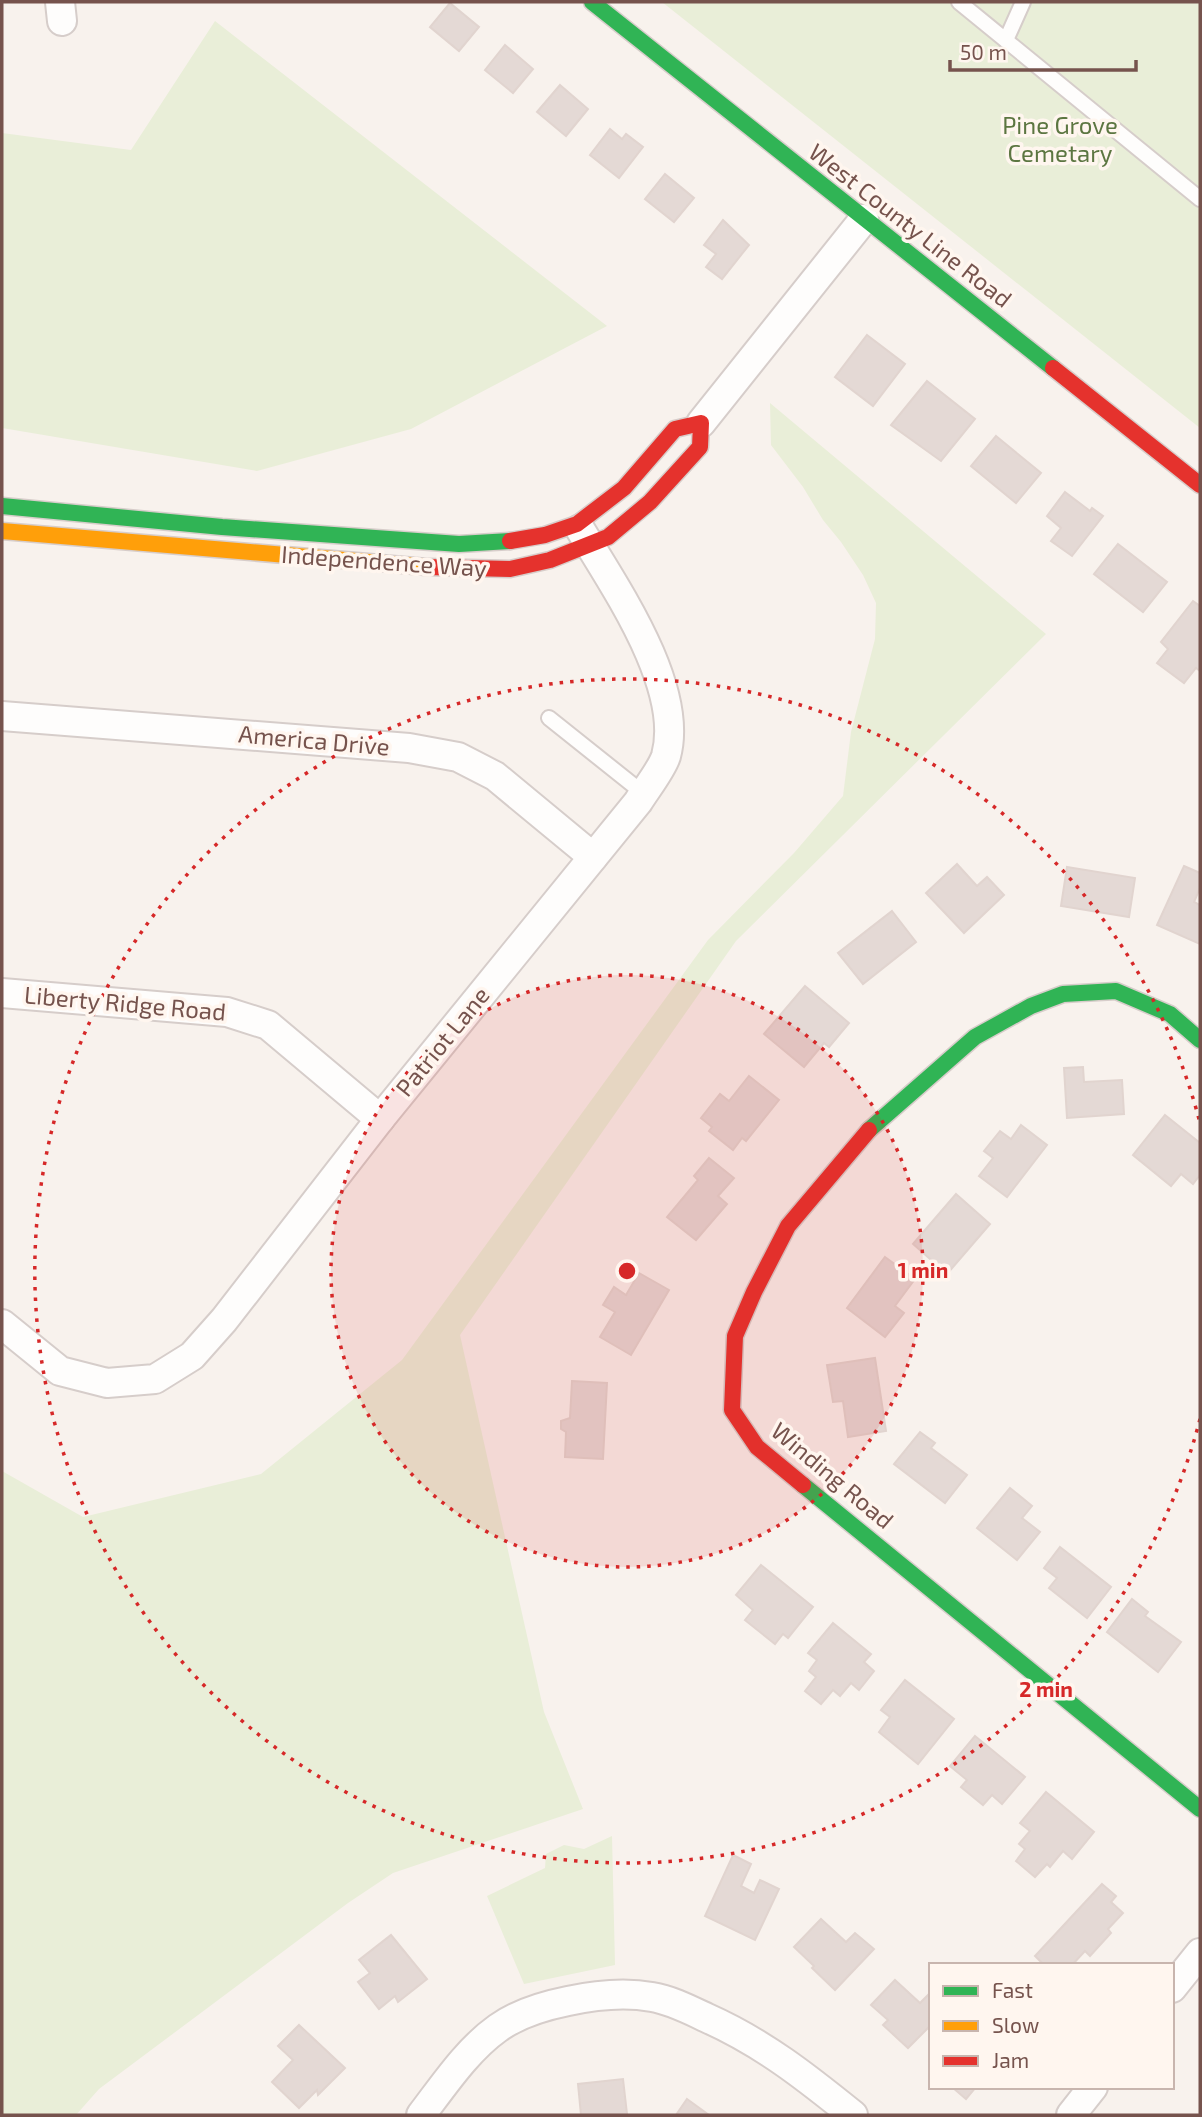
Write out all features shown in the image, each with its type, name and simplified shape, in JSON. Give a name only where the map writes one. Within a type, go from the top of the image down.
[{"type":"street","name":"West County Line Road","points":[[592,2],[1200,485]]},
{"type":"street","name":"Independence Way","points":[[2,506],[222,527],[459,544],[513,541],[545,535],[608,537],[650,502],[699,447],[701,423],[864,219]]},
{"type":"street","name":"Independence Way","points":[[2,531],[337,561],[510,569],[550,560],[584,535],[592,515],[624,488],[675,429],[701,423]]},
{"type":"street","name":"Patriot Lane","points":[[2,1324],[60,1371],[107,1383],[155,1379],[192,1356],[224,1320],[380,1119],[643,793],[666,757],[665,698],[648,648],[584,535]]},
{"type":"street","name":"America Drive","points":[[2,716],[409,748],[458,757],[495,776],[593,857]]},
{"type":"street","name":"Winding Road","points":[[1200,1040],[1170,1014],[1115,990],[1063,994],[1031,1006],[975,1037],[870,1129],[788,1226],[735,1336],[732,1376],[732,1410],[757,1447],[1200,1809]]},
{"type":"street","name":"Liberty Ridge Road","points":[[2,993],[227,1012],[258,1022],[268,1026],[380,1119]]},
{"type":"street","points":[[1174,1986],[1200,1953]]},
{"type":"street","points":[[421,2115],[467,2057],[498,2028],[528,2011],[589,1997],[626,1994],[655,1997],[736,2031],[789,2064],[853,2115]]},
{"type":"street","points":[[1071,2115],[1091,2089]]},
{"type":"lane","points":[[959,2],[1200,199]]},
{"type":"lane","points":[[1006,40],[1023,2]]},
{"type":"lane","points":[[549,718],[643,793]]},
{"type":"green space","name":"Pine Grove Cemetary","points":[[662,2],[1200,2],[1200,428]]},
{"type":"green space","points":[[215,21],[607,326],[411,429],[257,471],[2,428],[2,133],[131,150]]},
{"type":"green space","points":[[770,403],[1046,634],[736,941],[460,1335],[544,1712],[583,1809],[393,1873],[348,1903],[99,2089],[76,2115],[2,2115],[2,1471],[83,1517],[261,1474],[402,1360],[708,940],[794,853],[843,796],[851,732],[875,639],[876,603],[863,575],[771,445]]},
{"type":"green space","points":[[612,1836],[615,1965],[524,1984],[487,1896],[545,1868],[546,1854],[564,1845],[584,1849]]},
{"type":"building","points":[[450,3],[479,27],[459,51],[430,27]]},
{"type":"building","points":[[505,45],[533,69],[513,93],[485,70]]},
{"type":"building","points":[[560,85],[588,109],[566,136],[537,112]]},
{"type":"building","points":[[610,129],[622,139],[626,134],[643,147],[619,178],[590,155]]},
{"type":"building","points":[[665,174],[694,198],[674,222],[645,199]]},
{"type":"building","points":[[723,220],[749,245],[722,279],[706,267],[716,254],[704,245]]},
{"type":"building","points":[[867,335],[905,364],[873,406],[835,377]]},
{"type":"building","points":[[927,381],[975,419],[941,461],[891,425]]},
{"type":"building","points":[[996,436],[1041,473],[1016,503],[971,466]]},
{"type":"building","points":[[1065,492],[1090,511],[1092,508],[1103,516],[1072,556],[1051,541],[1061,528],[1047,516]]},
{"type":"building","points":[[1118,544],[1167,582],[1143,612],[1094,574]]},
{"type":"building","points":[[1193,601],[1200,606],[1200,671],[1196,668],[1184,683],[1157,663],[1168,649],[1161,642]]},
{"type":"building","points":[[957,864],[977,886],[987,877],[1004,895],[964,933],[926,893]]},
{"type":"building","points":[[1184,866],[1200,873],[1200,888],[1194,902],[1200,905],[1200,944],[1157,925]]},
{"type":"building","points":[[1067,867],[1135,878],[1129,917],[1061,906]]},
{"type":"building","points":[[892,911],[916,942],[863,984],[838,953]]},
{"type":"building","points":[[805,986],[849,1023],[829,1047],[824,1043],[804,1067],[764,1034]]},
{"type":"building","points":[[1083,1067],[1084,1082],[1122,1080],[1124,1114],[1067,1118],[1064,1068]]},
{"type":"building","points":[[749,1076],[779,1100],[746,1141],[742,1138],[733,1150],[709,1131],[712,1127],[701,1118],[720,1094],[729,1101]]},
{"type":"building","points":[[1165,1115],[1200,1143],[1200,1175],[1193,1184],[1181,1174],[1171,1186],[1133,1155]]},
{"type":"building","points":[[1021,1125],[1047,1145],[1007,1197],[979,1176],[993,1158],[984,1151],[1000,1131],[1011,1139]]},
{"type":"building","points":[[709,1158],[734,1178],[718,1196],[727,1204],[696,1240],[667,1217],[698,1180],[694,1176]]},
{"type":"building","points":[[956,1194],[990,1224],[947,1274],[913,1244]]},
{"type":"building","points":[[885,1257],[915,1279],[895,1306],[904,1313],[885,1337],[847,1308]]},
{"type":"building","points":[[639,1273],[669,1290],[631,1355],[600,1337],[615,1312],[603,1305],[614,1287],[626,1295]]},
{"type":"building","points":[[875,1358],[886,1431],[848,1437],[843,1401],[833,1402],[827,1365]]},
{"type":"building","points":[[572,1381],[607,1383],[603,1459],[565,1457],[566,1432],[561,1429],[561,1421],[570,1418]]},
{"type":"building","points":[[920,1432],[935,1443],[931,1448],[967,1475],[945,1503],[894,1464]]},
{"type":"building","points":[[1010,1488],[1032,1506],[1022,1518],[1040,1532],[1017,1560],[977,1528]]},
{"type":"building","points":[[1060,1547],[1111,1587],[1087,1618],[1049,1588],[1057,1578],[1044,1568]]},
{"type":"building","points":[[761,1565],[813,1607],[788,1638],[783,1634],[775,1644],[745,1620],[753,1610],[736,1595]]},
{"type":"building","points":[[1132,1599],[1148,1612],[1145,1616],[1181,1642],[1158,1672],[1107,1632]]},
{"type":"building","points":[[833,1623],[871,1654],[864,1662],[874,1671],[859,1690],[851,1683],[840,1696],[833,1690],[821,1704],[805,1691],[816,1677],[809,1671],[817,1660],[808,1653]]},
{"type":"building","points":[[905,1680],[954,1719],[918,1764],[879,1732],[890,1717],[881,1710]]},
{"type":"building","points":[[975,1736],[1025,1777],[1002,1804],[992,1795],[983,1805],[961,1787],[967,1780],[950,1766]]},
{"type":"building","points":[[1046,1792],[1094,1832],[1072,1859],[1063,1851],[1050,1867],[1047,1864],[1035,1877],[1016,1861],[1025,1849],[1019,1844],[1030,1831],[1020,1823]]},
{"type":"building","points":[[733,1855],[751,1864],[741,1886],[754,1893],[760,1880],[779,1889],[755,1940],[705,1916]]},
{"type":"building","points":[[1102,1884],[1116,1896],[1111,1902],[1123,1913],[1108,1929],[1111,1933],[1090,1956],[1085,1951],[1074,1963],[1042,1963],[1035,1956]]},
{"type":"building","points":[[821,1919],[846,1942],[855,1933],[874,1949],[835,1990],[794,1947]]},
{"type":"building","points":[[391,1935],[427,1979],[398,2002],[395,1996],[379,2009],[358,1982],[370,1973],[359,1960]]},
{"type":"building","points":[[895,1980],[920,2003],[929,1994],[929,2027],[908,2048],[883,2025],[888,2020],[871,2005]]},
{"type":"building","points":[[299,2025],[345,2068],[318,2095],[317,2090],[299,2108],[272,2082],[293,2060],[278,2046]]},
{"type":"building","points":[[623,2079],[627,2114],[581,2115],[578,2084]]},
{"type":"building","points":[[954,2089],[974,2089],[966,2099]]},
{"type":"building","points":[[687,2099],[709,2115],[676,2115]]},
{"type":"traffic: fast","points":[[592,2],[1053,368]]},
{"type":"traffic: fast","points":[[2,506],[222,527],[459,544],[510,541]]},
{"type":"traffic: fast","points":[[869,1130],[975,1037],[1031,1006],[1063,994],[1116,991],[1170,1014],[1200,1040]]},
{"type":"traffic: fast","points":[[803,1485],[1200,1809]]},
{"type":"traffic: slow","points":[[2,531],[427,567]]},
{"type":"traffic: jam","points":[[1053,368],[1200,485]]},
{"type":"traffic: jam","points":[[427,567],[510,569],[550,560],[608,537],[650,502],[700,447],[701,423],[675,429],[624,488],[577,524],[545,535],[510,541]]},
{"type":"traffic: jam","points":[[803,1485],[757,1447],[732,1410],[735,1336],[788,1226],[869,1130]]}]
